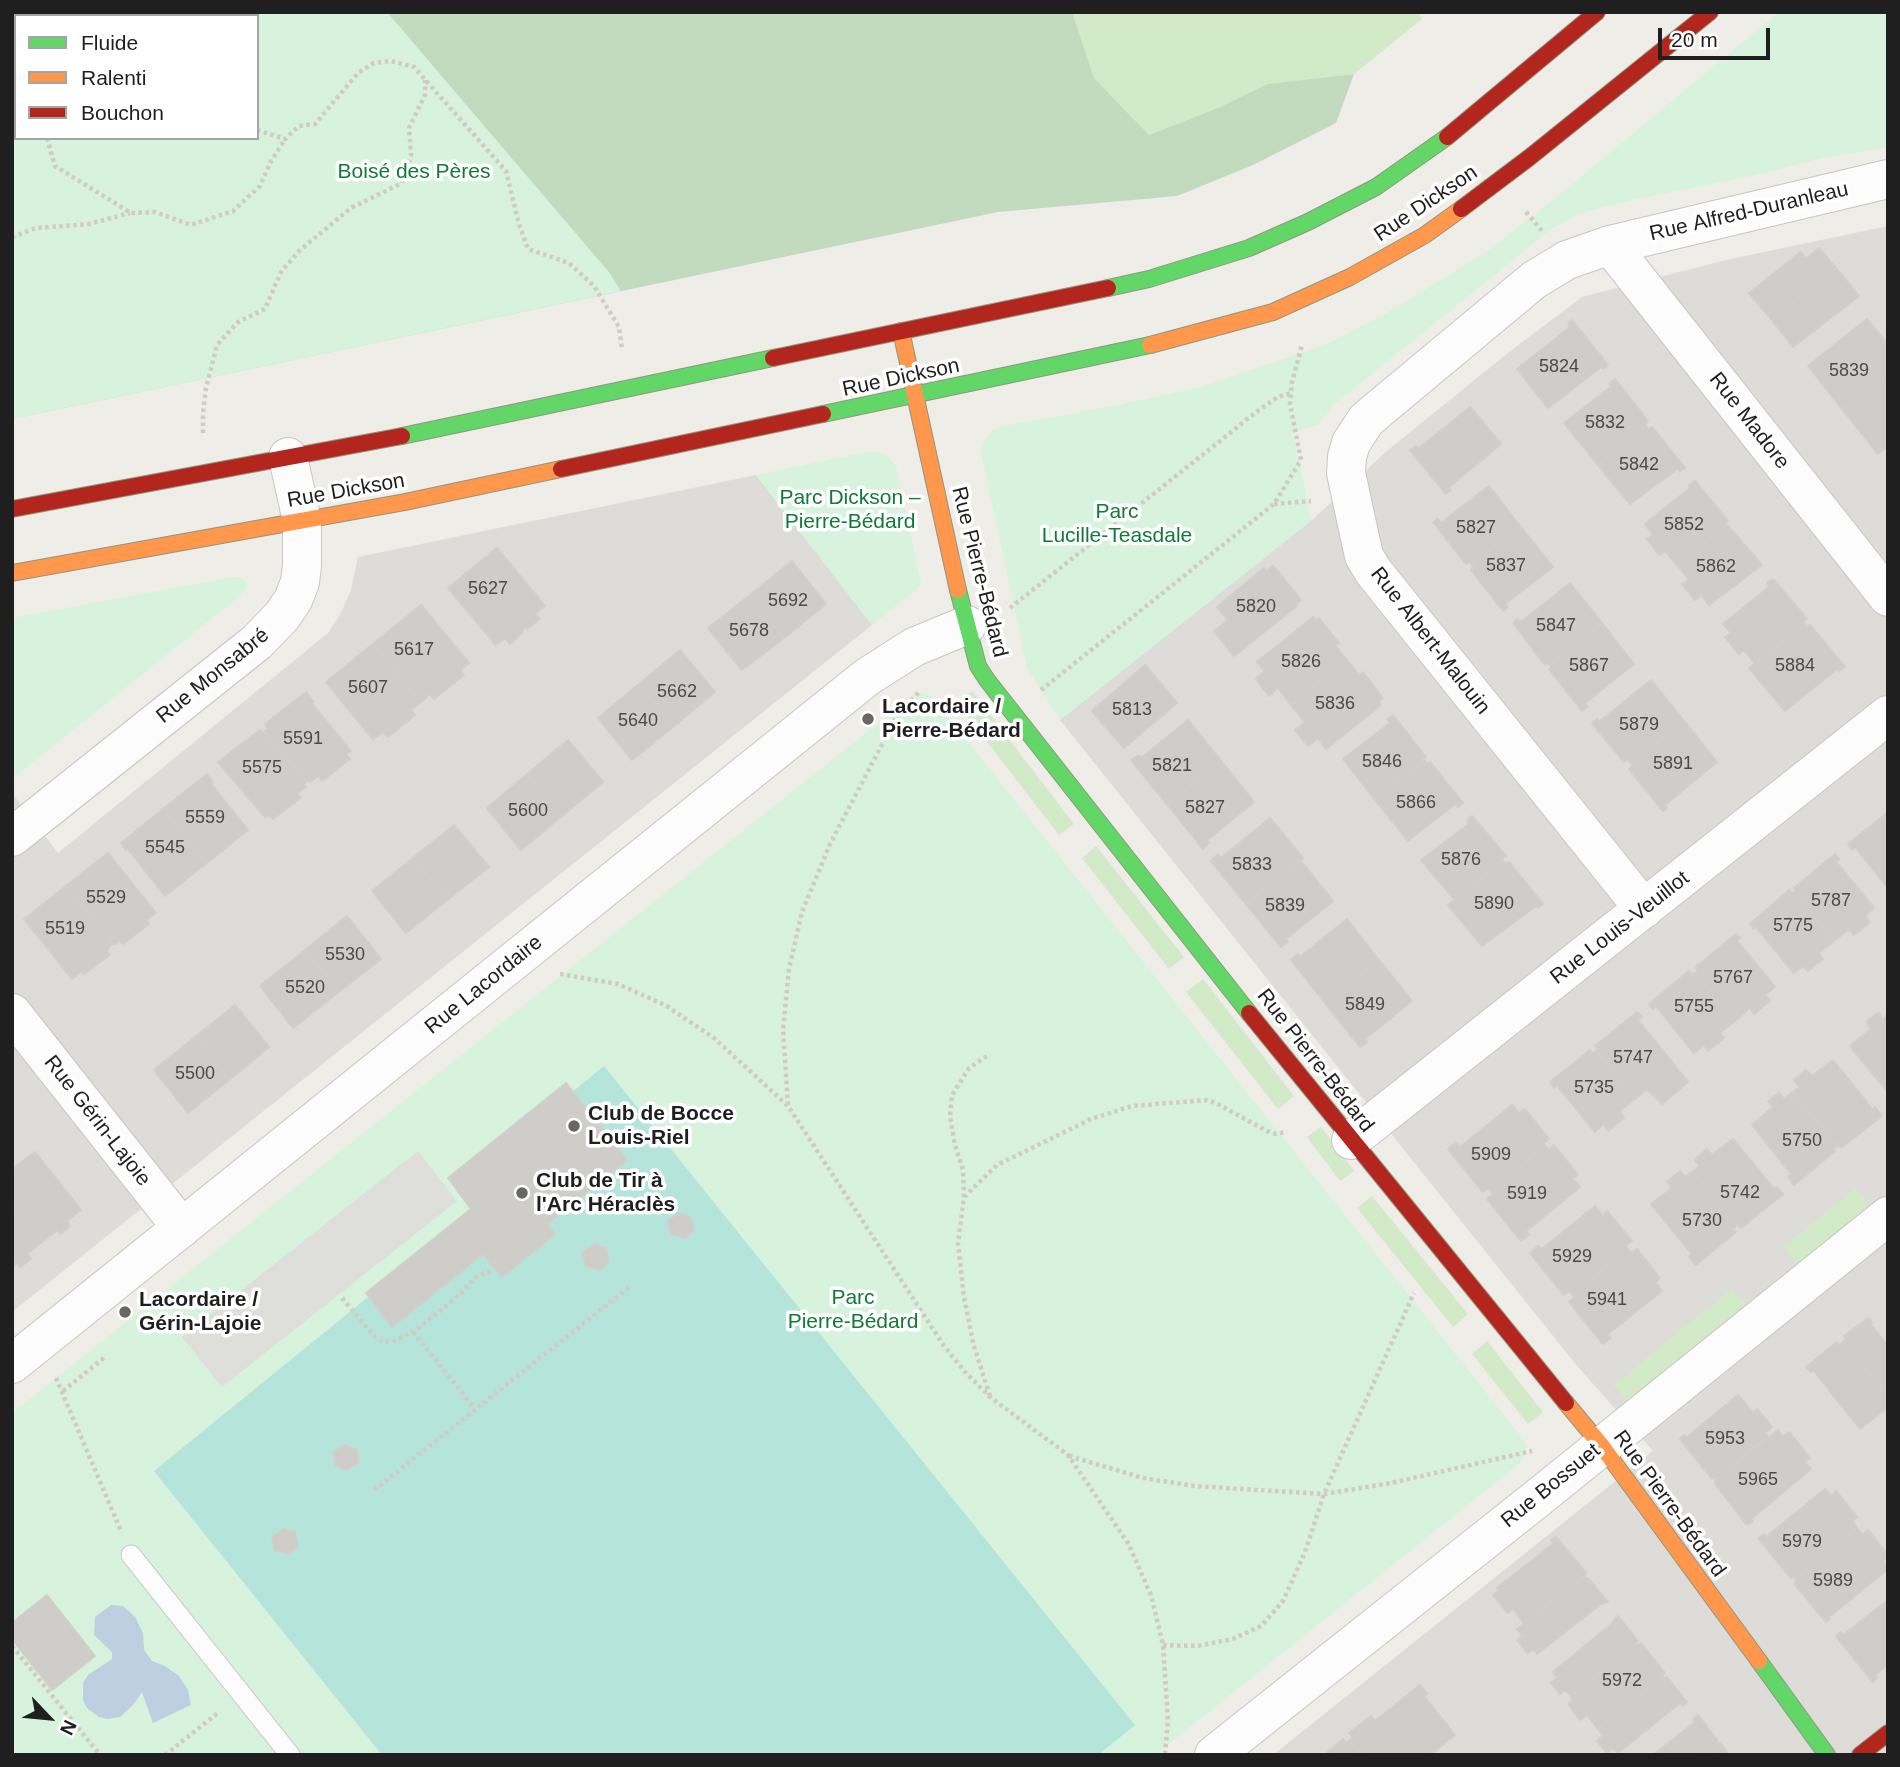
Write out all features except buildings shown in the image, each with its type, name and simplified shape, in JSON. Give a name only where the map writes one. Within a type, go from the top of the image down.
[{"type":"main road","name":"Rue Dickson","points":[[12,509],[352,446],[1149,279],[1249,248],[1308,222],[1376,187],[1437,145],[1597,12]]},
{"type":"main road","name":"Rue Dickson","points":[[12,573],[405,502],[1146,346],[1273,312],[1350,277],[1425,235],[1530,157],[1710,12]]},
{"type":"main road","name":"Rue Pierre-Bédard","points":[[901,331],[967,625],[978,666],[987,680],[1351,1140],[1601,1446],[1827,1755]]},
{"type":"main road","points":[[1860,1755],[1888,1732]]},
{"type":"street","name":"Rue Alfred-Duranleau","points":[[1610,245],[1888,179]]},
{"type":"street","name":"Rue Madore","points":[[1610,245],[1888,597]]},
{"type":"street","name":"Rue Albert-Malouin","points":[[1610,245],[1567,260],[1534,280],[1366,420],[1351,443],[1346,473],[1358,539],[1373,571],[1644,909]]},
{"type":"street","name":"Rue Monsabré","points":[[12,837],[270,630],[293,600],[300,582],[302,521],[288,457]]},
{"type":"street","name":"Rue Lacordaire","points":[[12,1364],[867,677],[914,647],[967,625]]},
{"type":"street","name":"Rue Louis-Veuillot","points":[[1351,1140],[1888,715]]},
{"type":"street","name":"Rue Gérin-Lajoie","points":[[12,1013],[182,1228]]},
{"type":"street","name":"Rue Bossuet","points":[[1214,1755],[1888,1216]]},
{"type":"lane","points":[[131,1555],[290,1755]]},
{"type":"path","points":[[12,237],[36,228],[89,224],[131,213],[155,212],[191,225],[233,211],[260,186],[285,139],[299,126],[315,124],[358,73],[374,63],[391,61],[414,67],[506,171],[528,249],[569,263],[594,286],[619,327],[622,350]]},
{"type":"path","points":[[203,433],[206,388],[217,345],[238,322],[265,309],[281,272],[300,250],[351,208],[402,183],[411,155],[409,128],[425,95],[425,80]]},
{"type":"path","points":[[259,131],[285,139]]},
{"type":"path","points":[[48,140],[55,166],[131,213]]},
{"type":"path","points":[[1526,212],[1546,236]]},
{"type":"path","points":[[1036,694],[1274,504],[1301,460],[1290,404],[1292,382],[1303,345]]},
{"type":"path","points":[[1010,608],[1255,413],[1278,397],[1291,393]]},
{"type":"path","points":[[1274,504],[1311,501]]},
{"type":"path","points":[[788,1106],[783,1030],[789,969],[802,912],[820,868],[897,716],[924,687]]},
{"type":"path","points":[[556,973],[618,984],[665,1005],[714,1038],[788,1106],[942,1343],[964,1371],[990,1397],[1068,1455],[1128,1543],[1150,1595],[1163,1645],[1168,1720],[1165,1753]]},
{"type":"path","points":[[990,1054],[969,1068],[952,1096],[950,1116],[962,1170],[964,1197],[958,1243],[968,1320],[990,1397]]},
{"type":"path","points":[[964,1197],[996,1165],[1091,1119],[1132,1106],[1206,1100],[1216,1102],[1267,1131],[1276,1134],[1285,1132]]},
{"type":"path","points":[[342,1298],[375,1337],[383,1342],[394,1341],[412,1332],[456,1299],[477,1276],[494,1270]]},
{"type":"path","points":[[374,1490],[632,1285]]},
{"type":"path","points":[[1163,1645],[1198,1646],[1233,1639],[1261,1626],[1283,1601],[1305,1552],[1324,1494],[1414,1293]]},
{"type":"path","points":[[412,1332],[475,1409]]},
{"type":"path","points":[[62,1392],[106,1357]]},
{"type":"path","points":[[54,1374],[131,1555]]},
{"type":"path","points":[[1068,1455],[1143,1478],[1181,1484],[1250,1491],[1324,1494],[1391,1483],[1532,1451]]},
{"type":"path","points":[[12,1646],[100,1755]]},
{"type":"path","points":[[165,1755],[242,1694]]},
{"type":"shaded area","points":[[1888,226],[1888,1755],[1273,1755],[1653,1451],[1578,1367],[1060,720],[1312,520],[1388,450],[1582,297],[1726,260]]},
{"type":"shaded area","points":[[756,475],[872,625],[12,1312],[12,793],[58,853],[328,633],[351,590],[358,557]]},
{"type":"shaded area","points":[[604,1066],[1135,1725],[1098,1755],[382,1755],[154,1471],[368,1297],[392,1327],[483,1254],[502,1277],[555,1235],[547,1224],[627,1160],[572,1092]]},
{"type":"shaded area","points":[[418,1151],[457,1201],[222,1387],[182,1337]]},
{"type":"shaded area","points":[[111,1605],[123,1606],[135,1617],[143,1633],[144,1650],[152,1661],[179,1676],[188,1690],[191,1705],[153,1723],[142,1692],[120,1717],[99,1717],[87,1708],[83,1700],[83,1683],[88,1675],[112,1659],[112,1652],[94,1635],[95,1617]]},
{"type":"green space","name":"Boisé des Pères","points":[[12,12],[1072,12],[1094,78],[1149,135],[1220,107],[1267,84],[1354,74],[1336,123],[1253,165],[1177,196],[998,212],[12,419]]},
{"type":"green space","points":[[12,12],[387,12],[608,271],[621,291],[12,419]]},
{"type":"green space","points":[[1072,12],[1418,12],[1422,19],[1354,74],[1267,84],[1220,107],[1149,135],[1094,78]]},
{"type":"green space","name":"Parc Lucille-Teasdale","points":[[1779,12],[1888,12],[1888,147],[1822,158],[1756,175],[1627,201],[1578,214],[1550,230],[1332,406],[1318,425],[1292,432],[1312,520],[1060,720],[1027,668],[981,452],[993,430],[1201,387],[1327,344],[1387,313],[1489,250]]},
{"type":"green space","name":"Parc Dickson – Pierre-Bédard","points":[[867,452],[880,452],[896,466],[921,583],[872,625],[756,475]]},
{"type":"green space","points":[[240,577],[246,582],[242,594],[12,779],[12,618]]},
{"type":"green space","points":[[972,691],[1074,824],[1059,835],[957,703]]},
{"type":"green space","name":"Parc Pierre-Bédard","points":[[916,693],[924,693],[933,698],[1523,1439],[1527,1447],[1520,1463],[1155,1755],[12,1755],[12,1413]]},
{"type":"green space","points":[[1096,846],[1184,957],[1169,969],[1082,858]]},
{"type":"green space","points":[[1203,979],[1294,1096],[1278,1109],[1186,992]]},
{"type":"green space","points":[[1321,1127],[1354,1171],[1340,1181],[1307,1137]]},
{"type":"green space","points":[[1855,1188],[1869,1205],[1797,1264],[1783,1247]]},
{"type":"green space","points":[[1372,1196],[1468,1314],[1453,1327],[1357,1208]]},
{"type":"green space","points":[[1732,1288],[1746,1304],[1627,1401],[1613,1385]]},
{"type":"green space","points":[[1487,1341],[1543,1412],[1528,1424],[1472,1354]]},
{"type":"traffic: fast","points":[[1108,288],[1149,279],[1249,248],[1308,222],[1376,187],[1447,137]]},
{"type":"traffic: fast","points":[[823,414],[1150,345]]},
{"type":"traffic: fast","points":[[402,436],[773,358]]},
{"type":"traffic: fast","points":[[958,590],[978,666],[987,680],[1249,1013]]},
{"type":"traffic: fast","points":[[1759,1661],[1827,1755]]},
{"type":"traffic: slow","points":[[1150,345],[1273,312],[1350,277],[1425,235],[1461,209]]},
{"type":"traffic: slow","points":[[901,331],[958,590]]},
{"type":"traffic: slow","points":[[12,573],[405,502],[561,469]]},
{"type":"traffic: slow","points":[[1566,1403],[1601,1445],[1759,1661]]},
{"type":"traffic: jam","points":[[1447,137],[1597,12]]},
{"type":"traffic: jam","points":[[1461,209],[1710,12]]},
{"type":"traffic: jam","points":[[773,358],[1108,288]]},
{"type":"traffic: jam","points":[[561,469],[823,414]]},
{"type":"traffic: jam","points":[[12,509],[402,436]]},
{"type":"traffic: jam","points":[[1249,1013],[1566,1403]]},
{"type":"traffic: jam","points":[[1860,1755],[1888,1733]]},
{"type":"place","name":"Lacordaire / Pierre-Bédard","points":[[868,719]]},
{"type":"place","name":"Club de Bocce Louis-Riel","points":[[574,1126]]},
{"type":"place","name":"Club de Tir à l'Arc Héraclès","points":[[522,1193]]},
{"type":"place","name":"Lacordaire / Gérin-Lajoie","points":[[125,1312]]}]
